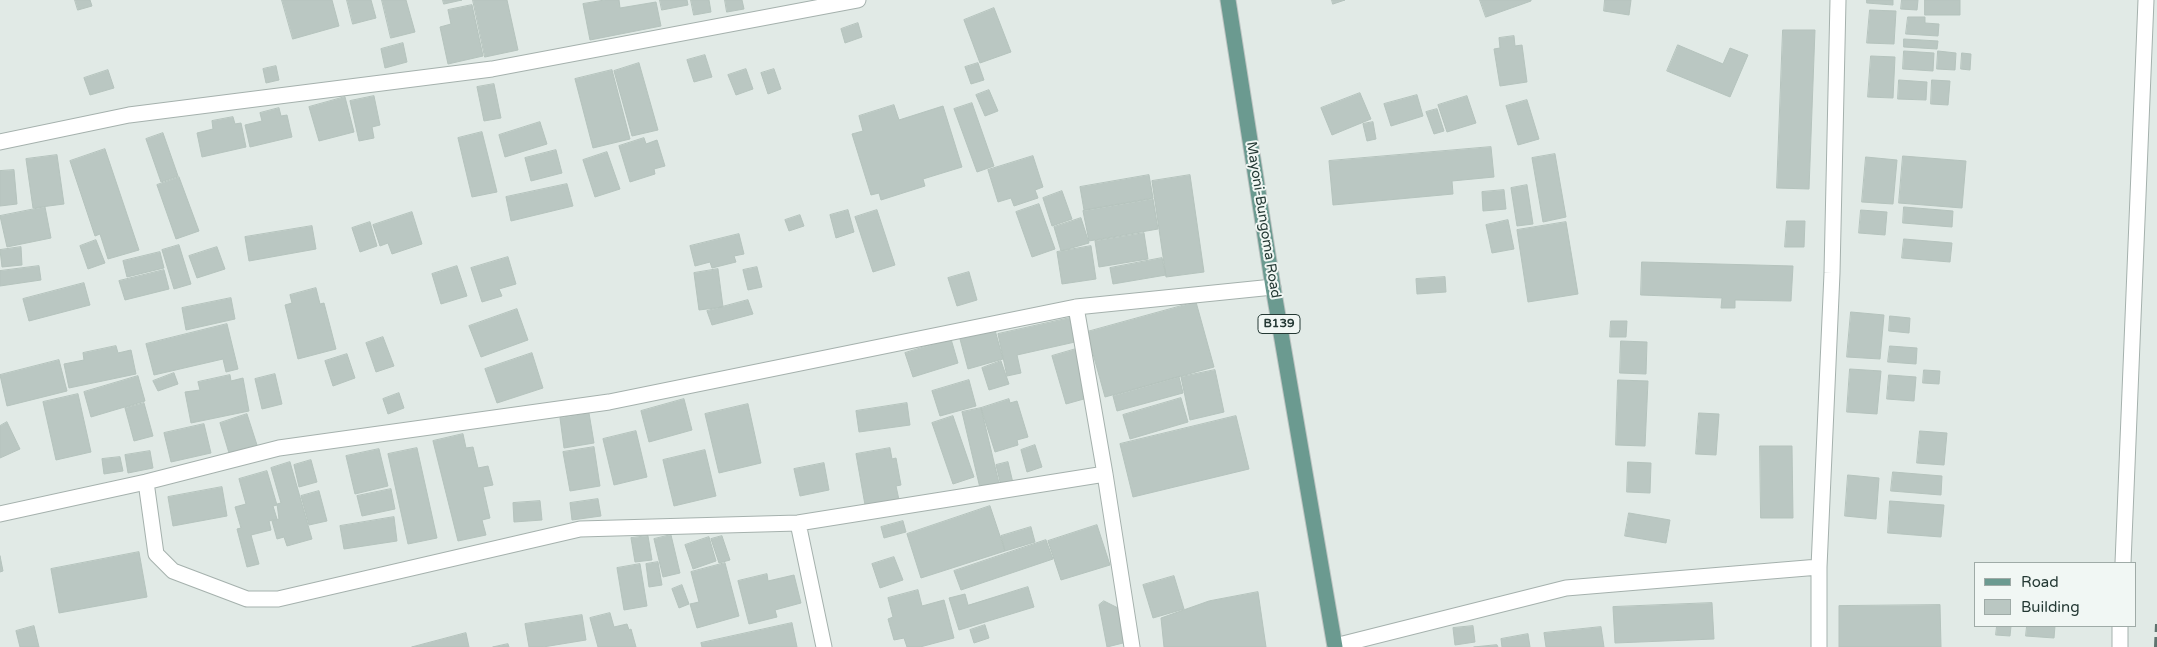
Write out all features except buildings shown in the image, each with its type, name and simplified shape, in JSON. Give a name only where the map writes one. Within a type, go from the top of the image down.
[{"type":"main road","name":"Mayoni-Bungoma Road","points":[[1228,0],[1273,287],[1335,647]]},
{"type":"street","points":[[0,142],[128,115],[492,69],[858,0]]},
{"type":"street","points":[[1819,647],[1819,567],[1832,273],[1838,0]]},
{"type":"street","points":[[2123,562],[2146,0]]},
{"type":"street","points":[[0,514],[146,482],[279,448],[609,402],[1076,307],[1273,287]]},
{"type":"street","points":[[1076,307],[1132,647]]},
{"type":"street","points":[[146,482],[156,554],[173,571],[247,599],[278,599],[580,529],[798,523],[1105,474]]},
{"type":"street","points":[[798,523],[824,647]]},
{"type":"street","points":[[1335,647],[1566,588],[1819,567]]},
{"type":"street","points":[[2120,627],[2120,647]]},
{"type":"railway","points":[[2156,647],[2157,624]]}]
